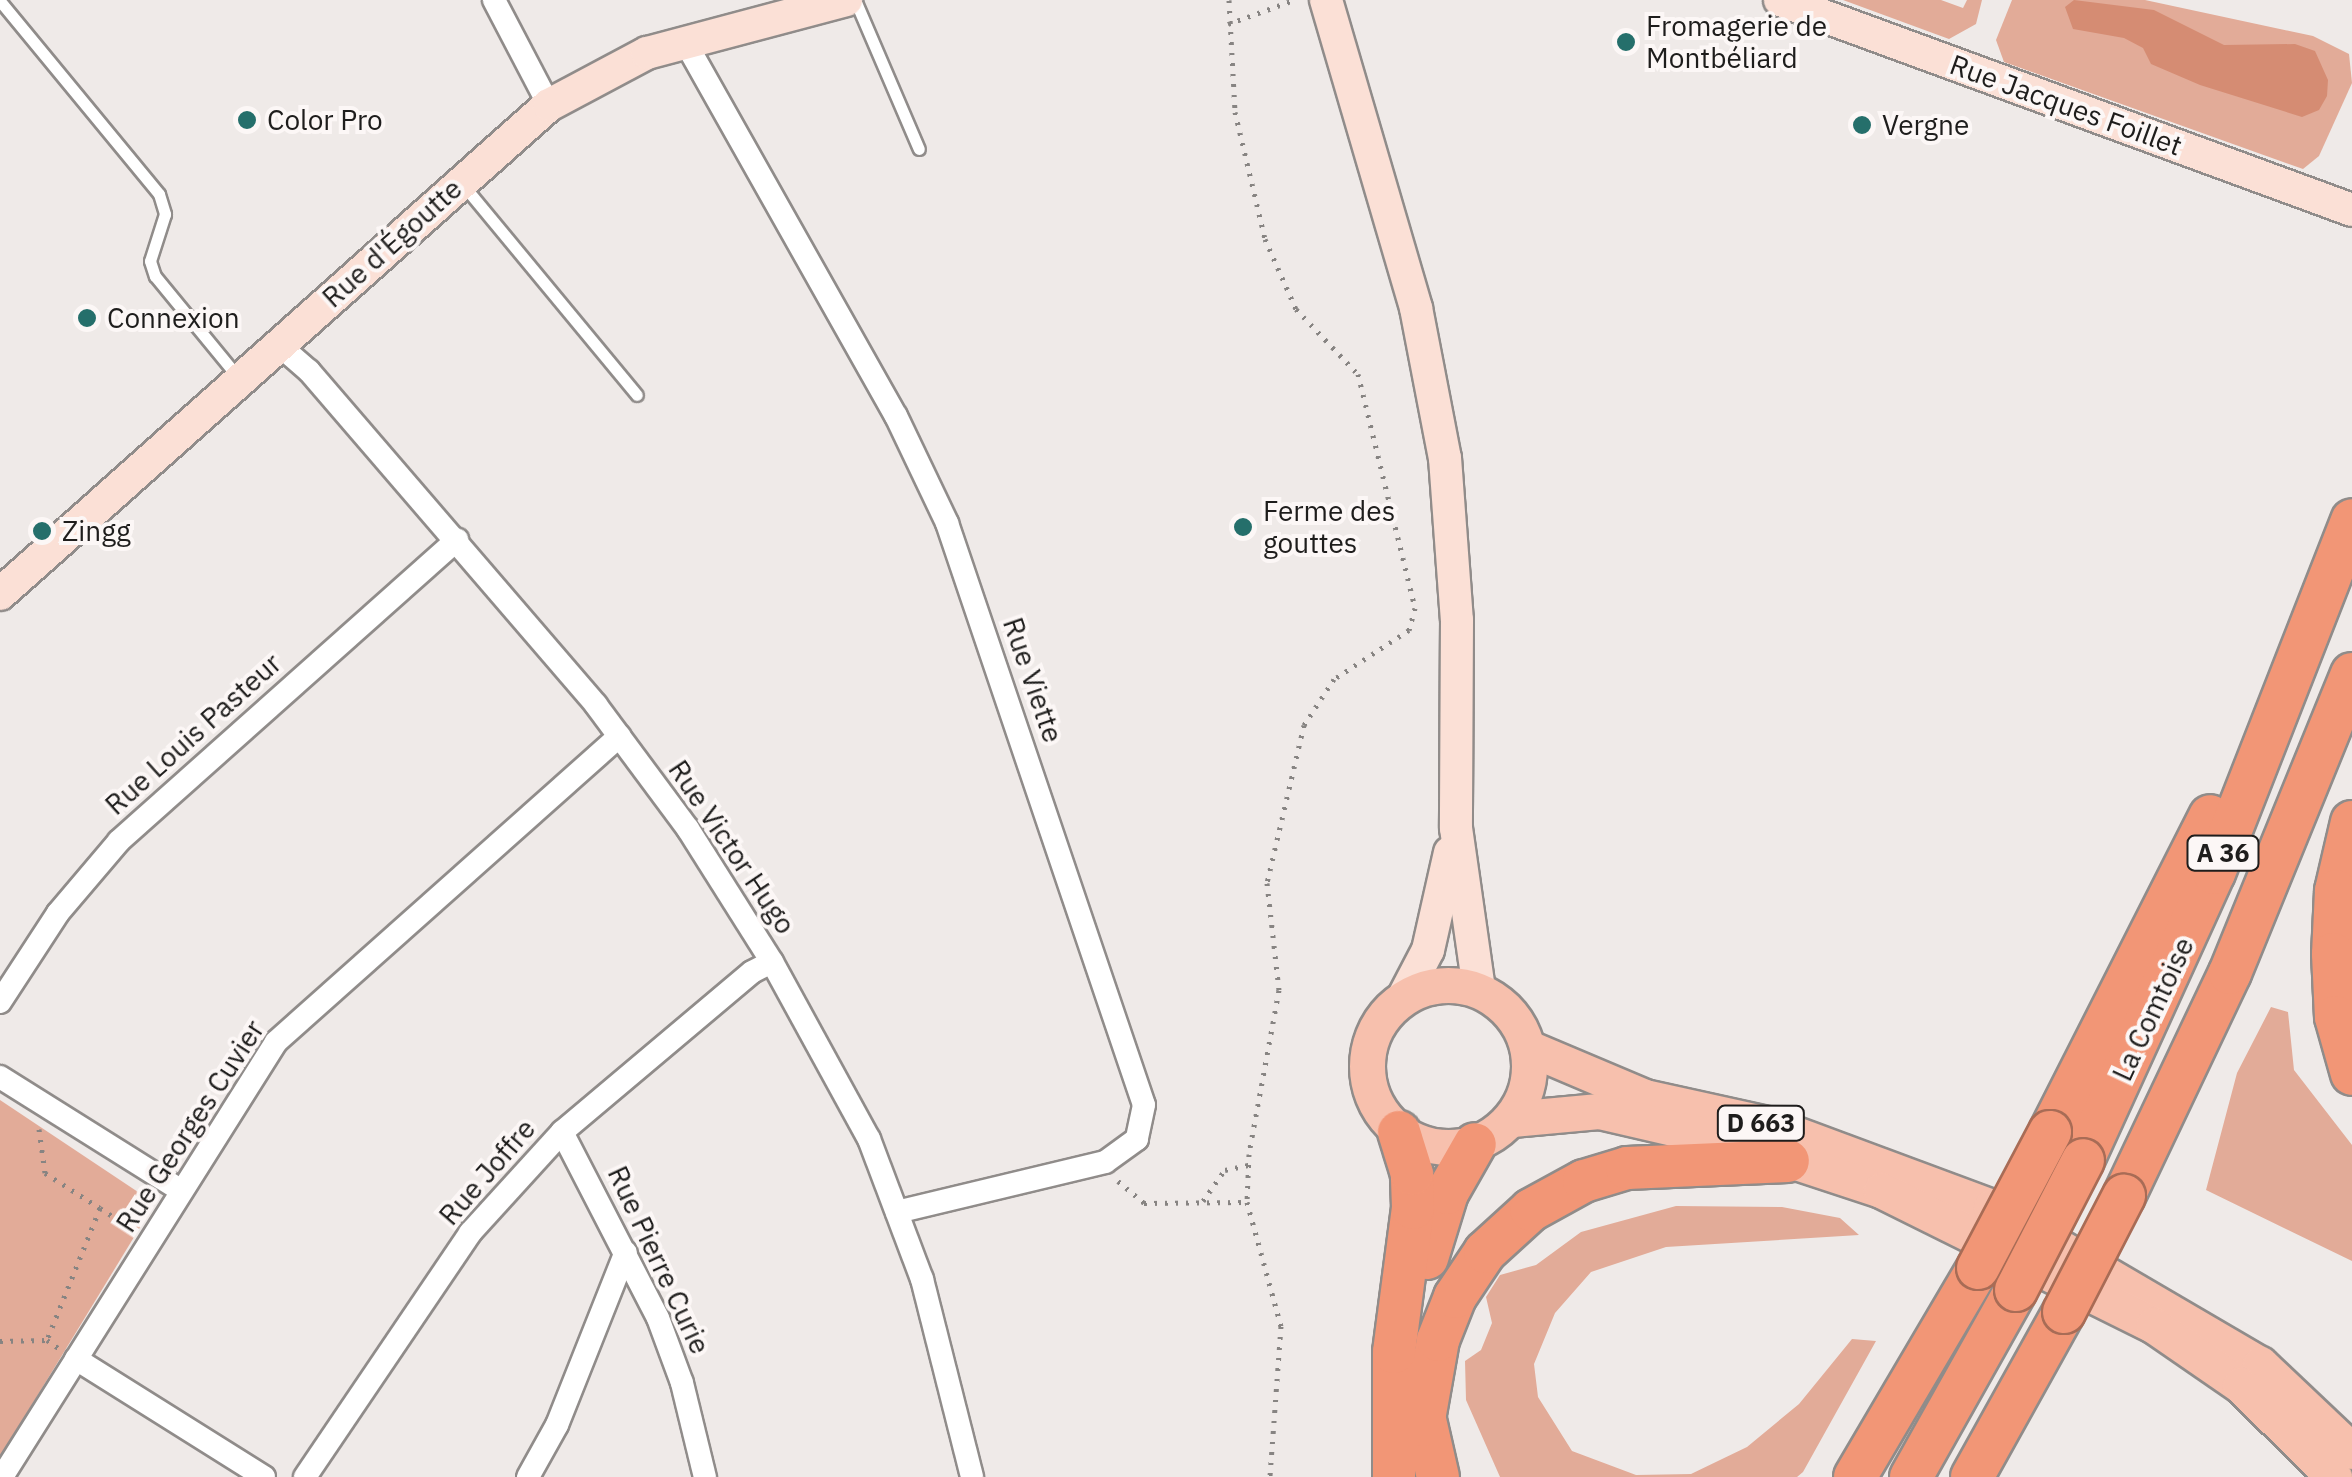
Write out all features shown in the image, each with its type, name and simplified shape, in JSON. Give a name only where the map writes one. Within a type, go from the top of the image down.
[{"type":"highway","points":[[1856,1477],[1978,1268],[2050,1132],[2349,529]]},
{"type":"highway","name":"La Comtoise","points":[[1911,1477],[2016,1290],[2082,1160],[2214,874],[2349,529]]},
{"type":"highway","name":"La Comtoise","points":[[1972,1477],[2124,1196],[2236,957],[2352,674]]},
{"type":"highway","points":[[2352,822],[2336,892],[2332,954],[2336,1017],[2352,1074]]},
{"type":"highway","points":[[1394,1477],[1394,1352],[1413,1208],[1412,1174],[1398,1132]]},
{"type":"highway","points":[[1438,1477],[1423,1425],[1416,1348],[1426,1263],[1447,1194],[1474,1144]]},
{"type":"highway","points":[[1423,1425],[1435,1353],[1455,1298],[1486,1252],[1531,1210],[1584,1181],[1627,1168],[1788,1161]]},
{"type":"main road","name":"Rue d'Égoutte","points":[[0,594],[548,105],[684,40],[846,0]]},
{"type":"main road","points":[[1326,0],[1416,308],[1445,458],[1457,620],[1456,828],[1479,990]]},
{"type":"main road","name":"Rue Jacques Foillet","points":[[1780,0],[2352,210]]},
{"type":"main road","points":[[1403,998],[1428,950],[1456,828]]},
{"type":"main road","points":[[1427,987],[1479,990],[1502,1004],[1528,1048],[1530,1072],[1512,1118],[1474,1144],[1445,1148],[1398,1132],[1375,1101],[1366,1064],[1384,1015],[1403,998],[1427,987]]},
{"type":"main road","name":"D 663","points":[[1528,1048],[1645,1097],[1771,1126],[1991,1207],[2260,1364],[2352,1451]]},
{"type":"main road","name":"D 663","points":[[1512,1118],[1599,1110],[1788,1161],[1929,1212],[2154,1325],[2240,1385],[2334,1477]]},
{"type":"street","points":[[494,0],[548,105]]},
{"type":"street","name":"Rue Viette","points":[[684,40],[896,416],[947,523],[1144,1105],[1137,1139],[1105,1162]]},
{"type":"street","name":"Rue Victor Hugo","points":[[279,346],[297,357],[456,540],[618,736],[772,962],[868,1138],[897,1212],[922,1279],[972,1477]]},
{"type":"street","name":"Rue Louis Pasteur","points":[[0,1002],[58,913],[108,852],[456,540]]},
{"type":"street","name":"Rue Georges Cuvier","points":[[2,1477],[276,1042],[618,736]]},
{"type":"street","name":"Rue Joffre","points":[[305,1477],[470,1233],[562,1132],[772,962]]},
{"type":"street","points":[[0,1077],[180,1190]]},
{"type":"street","name":"Rue Pierre Curie","points":[[562,1132],[626,1252],[682,1383],[705,1477]]},
{"type":"street","points":[[897,1212],[1105,1162]]},
{"type":"street","points":[[528,1477],[557,1425],[626,1252]]},
{"type":"street","points":[[76,1359],[264,1477]]},
{"type":"lane","points":[[856,0],[920,149]]},
{"type":"lane","points":[[0,1],[160,194],[164,214],[150,261],[154,276],[240,380]]},
{"type":"lane","points":[[460,181],[637,394]]},
{"type":"path","points":[[1228,0],[1235,112],[1265,239],[1296,309],[1358,374],[1415,608],[1409,630],[1334,679],[1304,725],[1267,883],[1279,990],[1249,1165],[1247,1202],[1281,1326],[1270,1477]]},
{"type":"path","points":[[1228,24],[1294,0]]},
{"type":"path","points":[[35,1098],[46,1173],[150,1240]]},
{"type":"path","points":[[1105,1162],[1144,1203],[1247,1202]]},
{"type":"path","points":[[1202,1202],[1225,1170],[1249,1165]]},
{"type":"path","points":[[47,1340],[100,1208]]},
{"type":"path","points":[[0,1341],[47,1340],[76,1359]]},
{"type":"shaded area","points":[[1843,0],[1941,0],[1963,8],[1967,0],[1982,0],[1976,24],[1949,39]]},
{"type":"shaded area","points":[[2012,0],[2145,0],[2313,36],[2349,54],[2352,83],[2319,156],[2303,169],[2004,62],[1996,40]]},
{"type":"shaded area","points":[[2074,0],[2154,10],[2224,45],[2295,44],[2315,51],[2328,80],[2327,96],[2319,110],[2302,117],[2200,85],[2151,64],[2143,48],[2124,38],[2073,29],[2065,7]]},
{"type":"shaded area","points":[[2271,1007],[2288,1012],[2294,1070],[2352,1145],[2352,1261],[2206,1190],[2237,1073]]},
{"type":"shaded area","points":[[0,1100],[138,1192],[142,1224],[0,1457]]},
{"type":"shaded area","points":[[1676,1206],[1782,1207],[1840,1218],[1859,1235],[1666,1247],[1591,1272],[1555,1313],[1534,1364],[1538,1397],[1572,1451],[1636,1475],[1691,1474],[1747,1447],[1799,1404],[1852,1339],[1876,1341],[1803,1472],[1797,1477],[1500,1477],[1466,1400],[1465,1361],[1481,1350],[1492,1323],[1486,1297],[1500,1275],[1536,1265],[1581,1232]]},
{"type":"place","name":"Fromagerie de Montbéliard","points":[[1626,42]]},
{"type":"place","name":"Color Pro","points":[[247,120]]},
{"type":"place","name":"Vergne","points":[[1862,125]]},
{"type":"place","name":"Connexion","points":[[87,318]]},
{"type":"place","name":"Ferme des gouttes","points":[[1243,527]]},
{"type":"place","name":"Zingg","points":[[42,531]]}]
